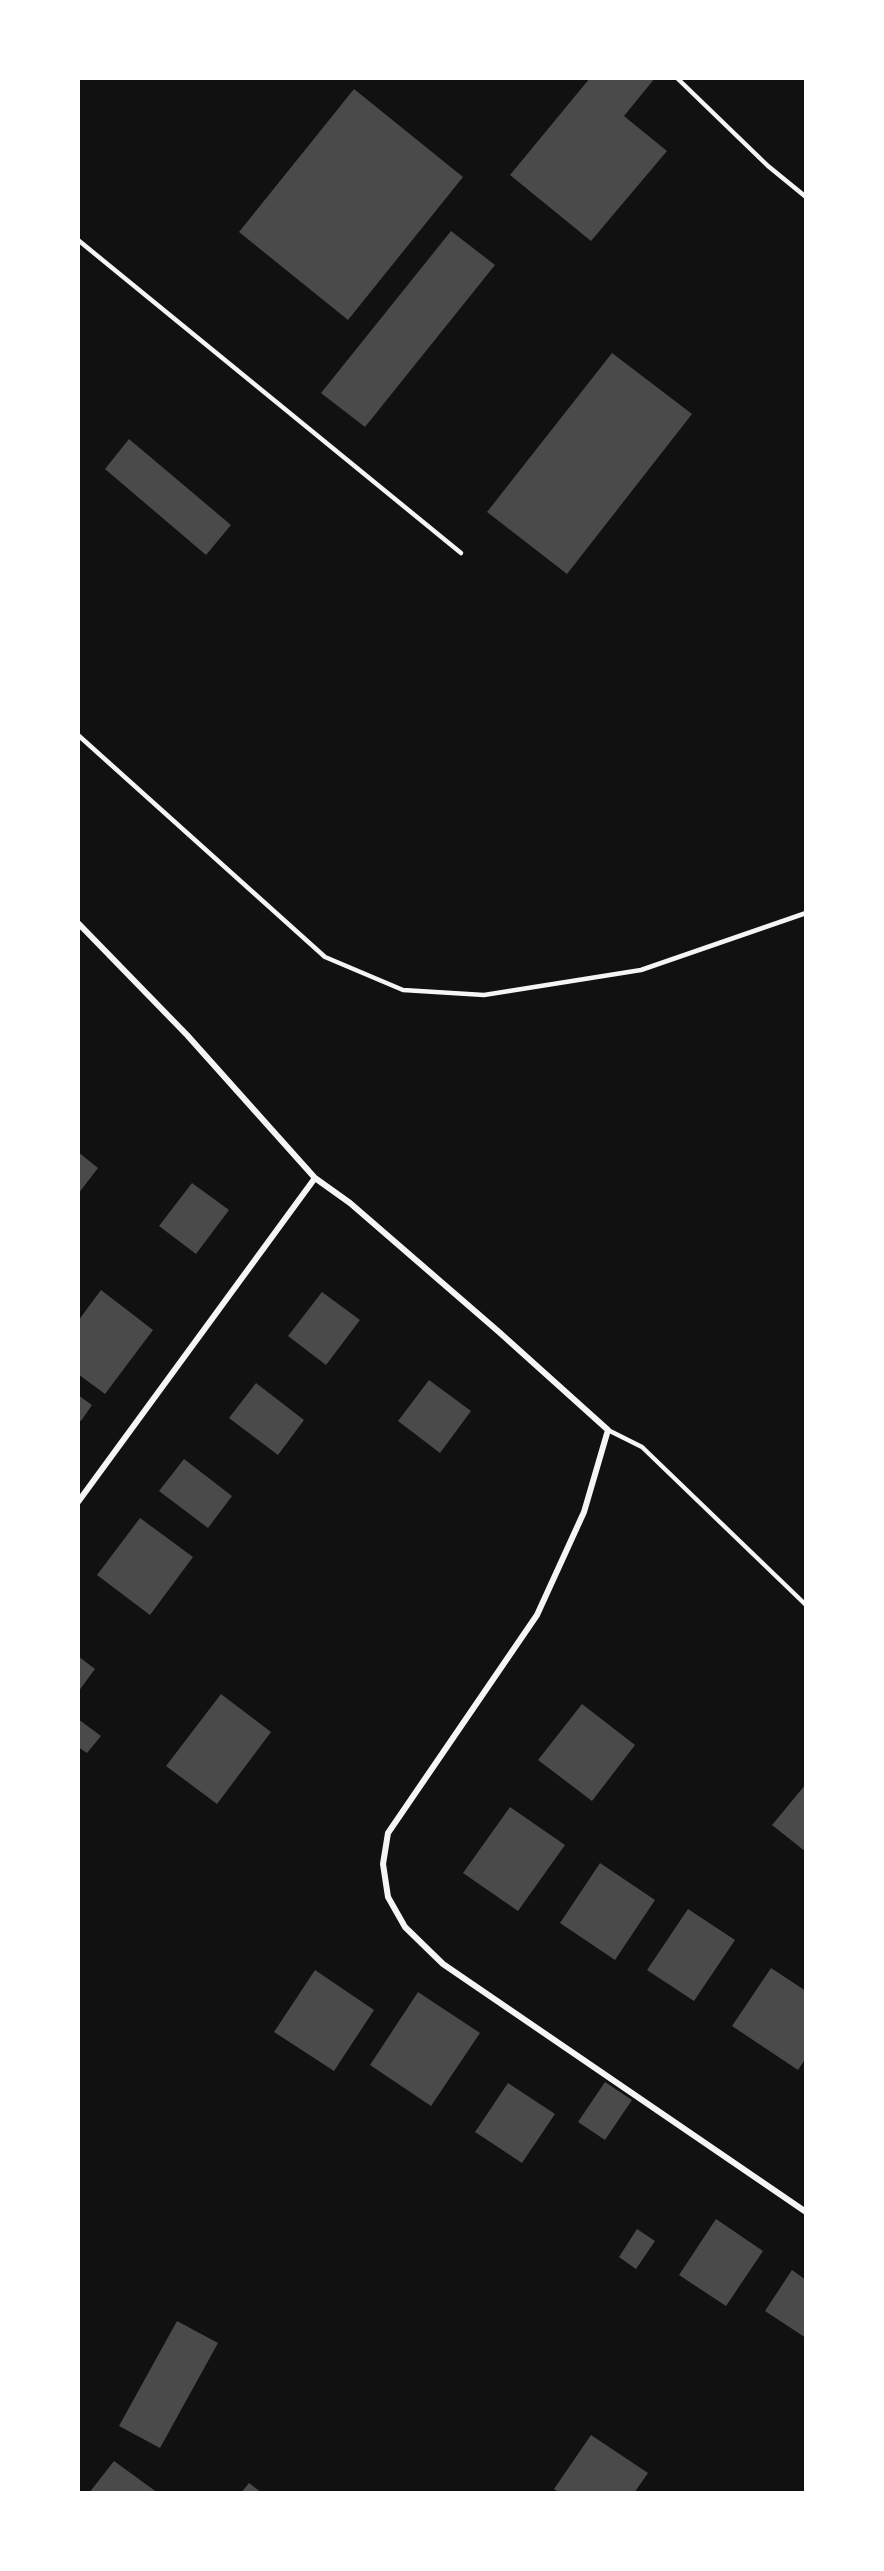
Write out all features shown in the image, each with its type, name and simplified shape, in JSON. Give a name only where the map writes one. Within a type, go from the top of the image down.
[{"type":"street","points":[[78,922],[187,1035],[315,1178],[350,1203],[608,1430],[584,1512],[537,1615],[388,1833],[383,1864],[388,1897],[405,1927],[443,1964],[806,2212]]},
{"type":"street","points":[[78,1502],[315,1178]]},
{"type":"lane","points":[[677,78],[768,166],[806,197]]},
{"type":"lane","points":[[78,240],[461,553]]},
{"type":"lane","points":[[78,735],[325,957],[404,990],[484,995],[641,970],[806,913]]},
{"type":"lane","points":[[608,1430],[642,1447],[806,1605]]},
{"type":"building","points":[[590,78],[655,78],[624,116],[667,151],[591,241],[510,175]]},
{"type":"building","points":[[354,89],[463,177],[348,320],[239,232]]},
{"type":"building","points":[[451,231],[495,265],[365,427],[321,393]]},
{"type":"building","points":[[612,353],[692,414],[567,574],[487,512]]},
{"type":"building","points":[[129,439],[231,525],[206,555],[105,469]]},
{"type":"building","points":[[78,1152],[98,1168],[78,1194]]},
{"type":"building","points":[[192,1183],[229,1210],[196,1254],[159,1226]]},
{"type":"building","points":[[101,1290],[153,1330],[105,1394],[78,1374],[78,1321]]},
{"type":"building","points":[[322,1292],[360,1320],[326,1365],[288,1336]]},
{"type":"building","points":[[429,1380],[471,1411],[440,1453],[398,1421]]},
{"type":"building","points":[[256,1383],[304,1420],[278,1455],[229,1418]]},
{"type":"building","points":[[78,1395],[92,1405],[81,1421],[78,1419]]},
{"type":"building","points":[[184,1459],[232,1496],[208,1528],[159,1491]]},
{"type":"building","points":[[140,1518],[193,1557],[150,1615],[97,1575]]},
{"type":"building","points":[[78,1656],[95,1669],[78,1692]]},
{"type":"building","points":[[221,1694],[271,1732],[217,1804],[166,1766]]},
{"type":"building","points":[[582,1704],[635,1745],[592,1801],[538,1760]]},
{"type":"building","points":[[78,1719],[101,1736],[87,1753],[78,1747]]},
{"type":"building","points":[[806,1784],[806,1852],[772,1825]]},
{"type":"building","points":[[510,1807],[565,1845],[518,1911],[463,1873]]},
{"type":"building","points":[[600,1863],[655,1900],[615,1960],[560,1923]]},
{"type":"building","points":[[688,1909],[735,1940],[694,2001],[647,1970]]},
{"type":"building","points":[[771,1968],[806,1991],[806,2058],[798,2070],[732,2026]]},
{"type":"building","points":[[315,1970],[374,2010],[334,2071],[274,2032]]},
{"type":"building","points":[[418,1992],[480,2033],[431,2106],[370,2065]]},
{"type":"building","points":[[605,2082],[632,2100],[605,2140],[578,2122]]},
{"type":"building","points":[[508,2083],[555,2114],[522,2163],[475,2132]]},
{"type":"building","points":[[716,2219],[763,2251],[726,2306],[679,2275]]},
{"type":"building","points":[[637,2229],[655,2241],[636,2269],[619,2257]]},
{"type":"building","points":[[792,2270],[806,2280],[806,2338],[765,2311]]},
{"type":"building","points":[[177,2321],[218,2343],[160,2448],[119,2426]]},
{"type":"building","points":[[591,2435],[648,2473],[634,2493],[560,2493],[554,2489]]},
{"type":"building","points":[[114,2461],[158,2493],[89,2493]]},
{"type":"building","points":[[249,2483],[262,2493],[241,2493]]}]
